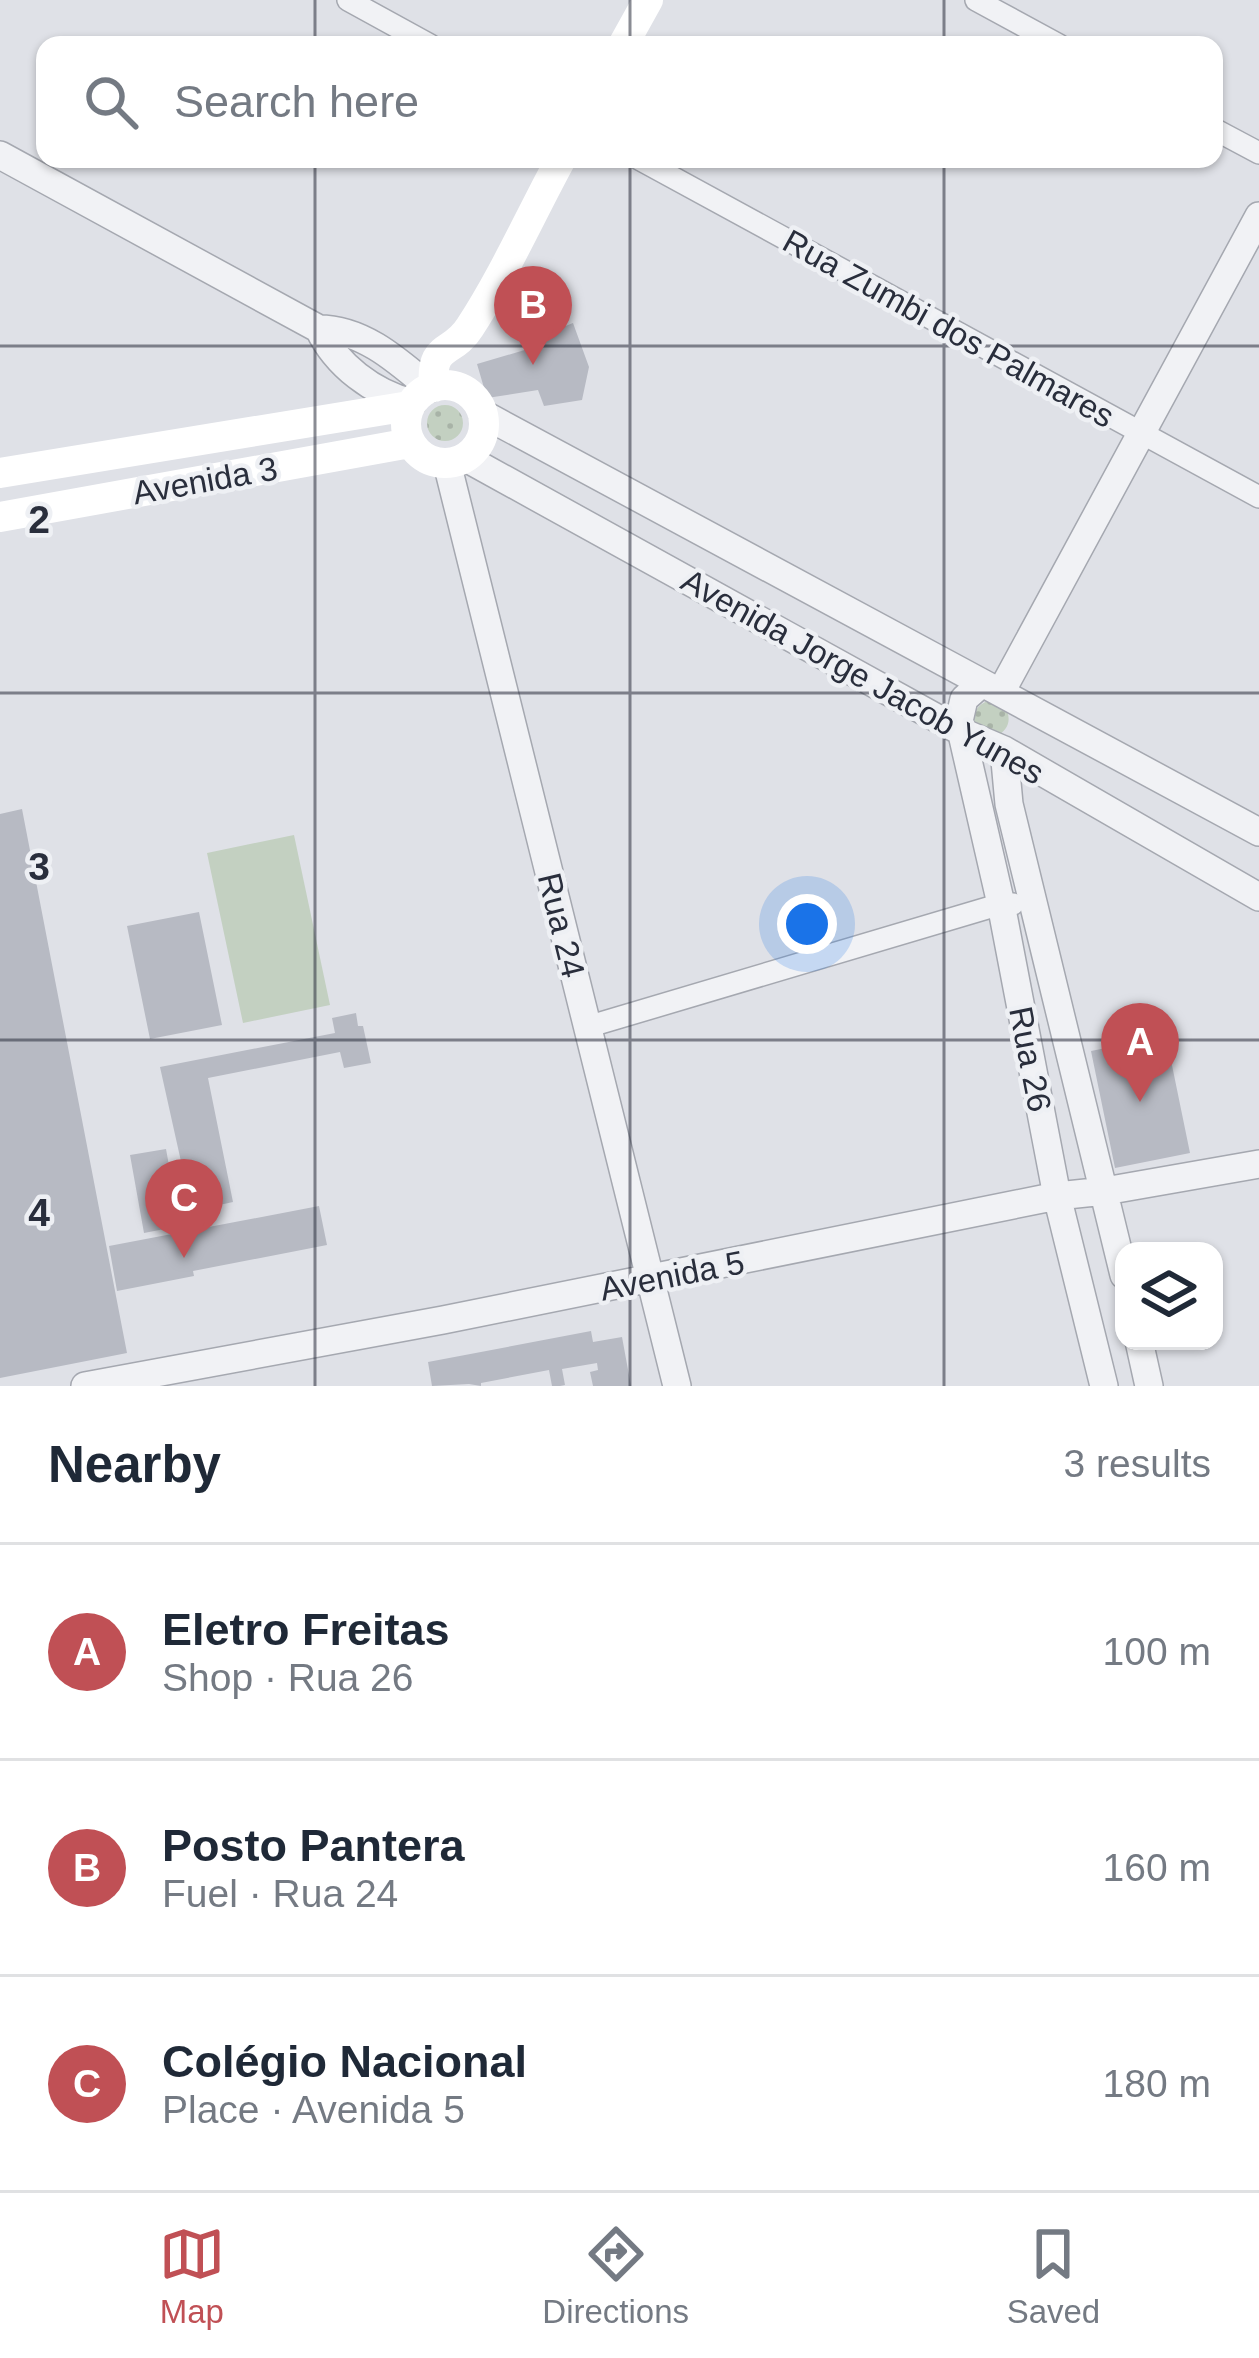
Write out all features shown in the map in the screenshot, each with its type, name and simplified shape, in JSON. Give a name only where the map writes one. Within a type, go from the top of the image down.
[{"type":"main road","points":[[628,36],[648,0]]},
{"type":"main road","points":[[439,398],[406,423],[410,443],[426,458],[456,461],[480,444],[483,434],[439,398],[435,360],[468,332],[556,168]]},
{"type":"main road","name":"Avenida 3","points":[[0,472],[439,398]]},
{"type":"main road","name":"Avenida 3","points":[[0,517],[410,443]]},
{"type":"street","points":[[348,0],[414,36]]},
{"type":"street","points":[[976,0],[1042,36]]},
{"type":"street","points":[[1223,134],[1259,153]]},
{"type":"street","name":"Avenida Jorge Jacob Yunes","points":[[0,155],[319,328],[340,329],[374,345],[439,398],[1259,832]]},
{"type":"street","name":"Rua Zumbi dos Palmares","points":[[655,168],[1259,497]]},
{"type":"street","points":[[962,732],[959,709],[971,690],[991,688],[1141,433],[1259,216]]},
{"type":"street","name":"Avenida Jorge Jacob Yunes","points":[[456,461],[962,732],[1004,750],[1259,897]]},
{"type":"street","name":"Rua 24","points":[[456,461],[587,1027],[677,1386]]},
{"type":"street","points":[[1004,750],[1021,737],[1027,707]]},
{"type":"street","name":"Rua 26","points":[[962,732],[1001,904],[1057,1196],[1104,1386]]},
{"type":"street","name":"Rua 26","points":[[1004,750],[1009,803],[1117,1242]]},
{"type":"street","points":[[587,1027],[1001,904],[1034,902]]},
{"type":"street","name":"Avenida 5","points":[[85,1386],[186,1378],[1057,1196],[1259,1164]]},
{"type":"street","points":[[1141,1350],[1149,1386]]},
{"type":"green space","points":[[445,405],[458,410],[463,423],[458,436],[445,441],[432,436],[427,423],[432,410]]},
{"type":"green space","points":[[987,701],[1005,706],[1008,716],[1006,728],[995,737],[973,723],[977,709]]},
{"type":"green space","points":[[294,835],[330,1005],[243,1023],[207,853]]},
{"type":"building","points":[[573,323],[589,367],[582,400],[544,406],[538,390],[487,398],[477,364],[528,349],[526,333],[550,324],[553,331]]},
{"type":"building","points":[[22,809],[127,1353],[0,1378],[0,814]]},
{"type":"building","points":[[199,912],[222,1025],[150,1039],[127,926]]},
{"type":"building","points":[[356,1013],[371,1063],[344,1068],[340,1052],[208,1078],[233,1202],[192,1211],[160,1067],[335,1033],[332,1018]]},
{"type":"building","points":[[1166,1036],[1190,1153],[1115,1168],[1091,1051]]},
{"type":"building","points":[[166,1149],[180,1226],[144,1233],[130,1155]]},
{"type":"building","points":[[319,1206],[327,1245],[117,1291],[109,1246]]},
{"type":"building","points":[[591,1331],[593,1342],[622,1337],[631,1386],[593,1386],[590,1372],[598,1370],[597,1363],[562,1369],[565,1385],[560,1386],[552,1386],[549,1370],[481,1386],[432,1386],[428,1362]]},
{"type":"place","name":"Posto Pantera","points":[[533,365]]},
{"type":"place","name":"Eletro Freitas","points":[[1140,1102]]},
{"type":"place","name":"Colégio Nacional","points":[[184,1258]]}]
